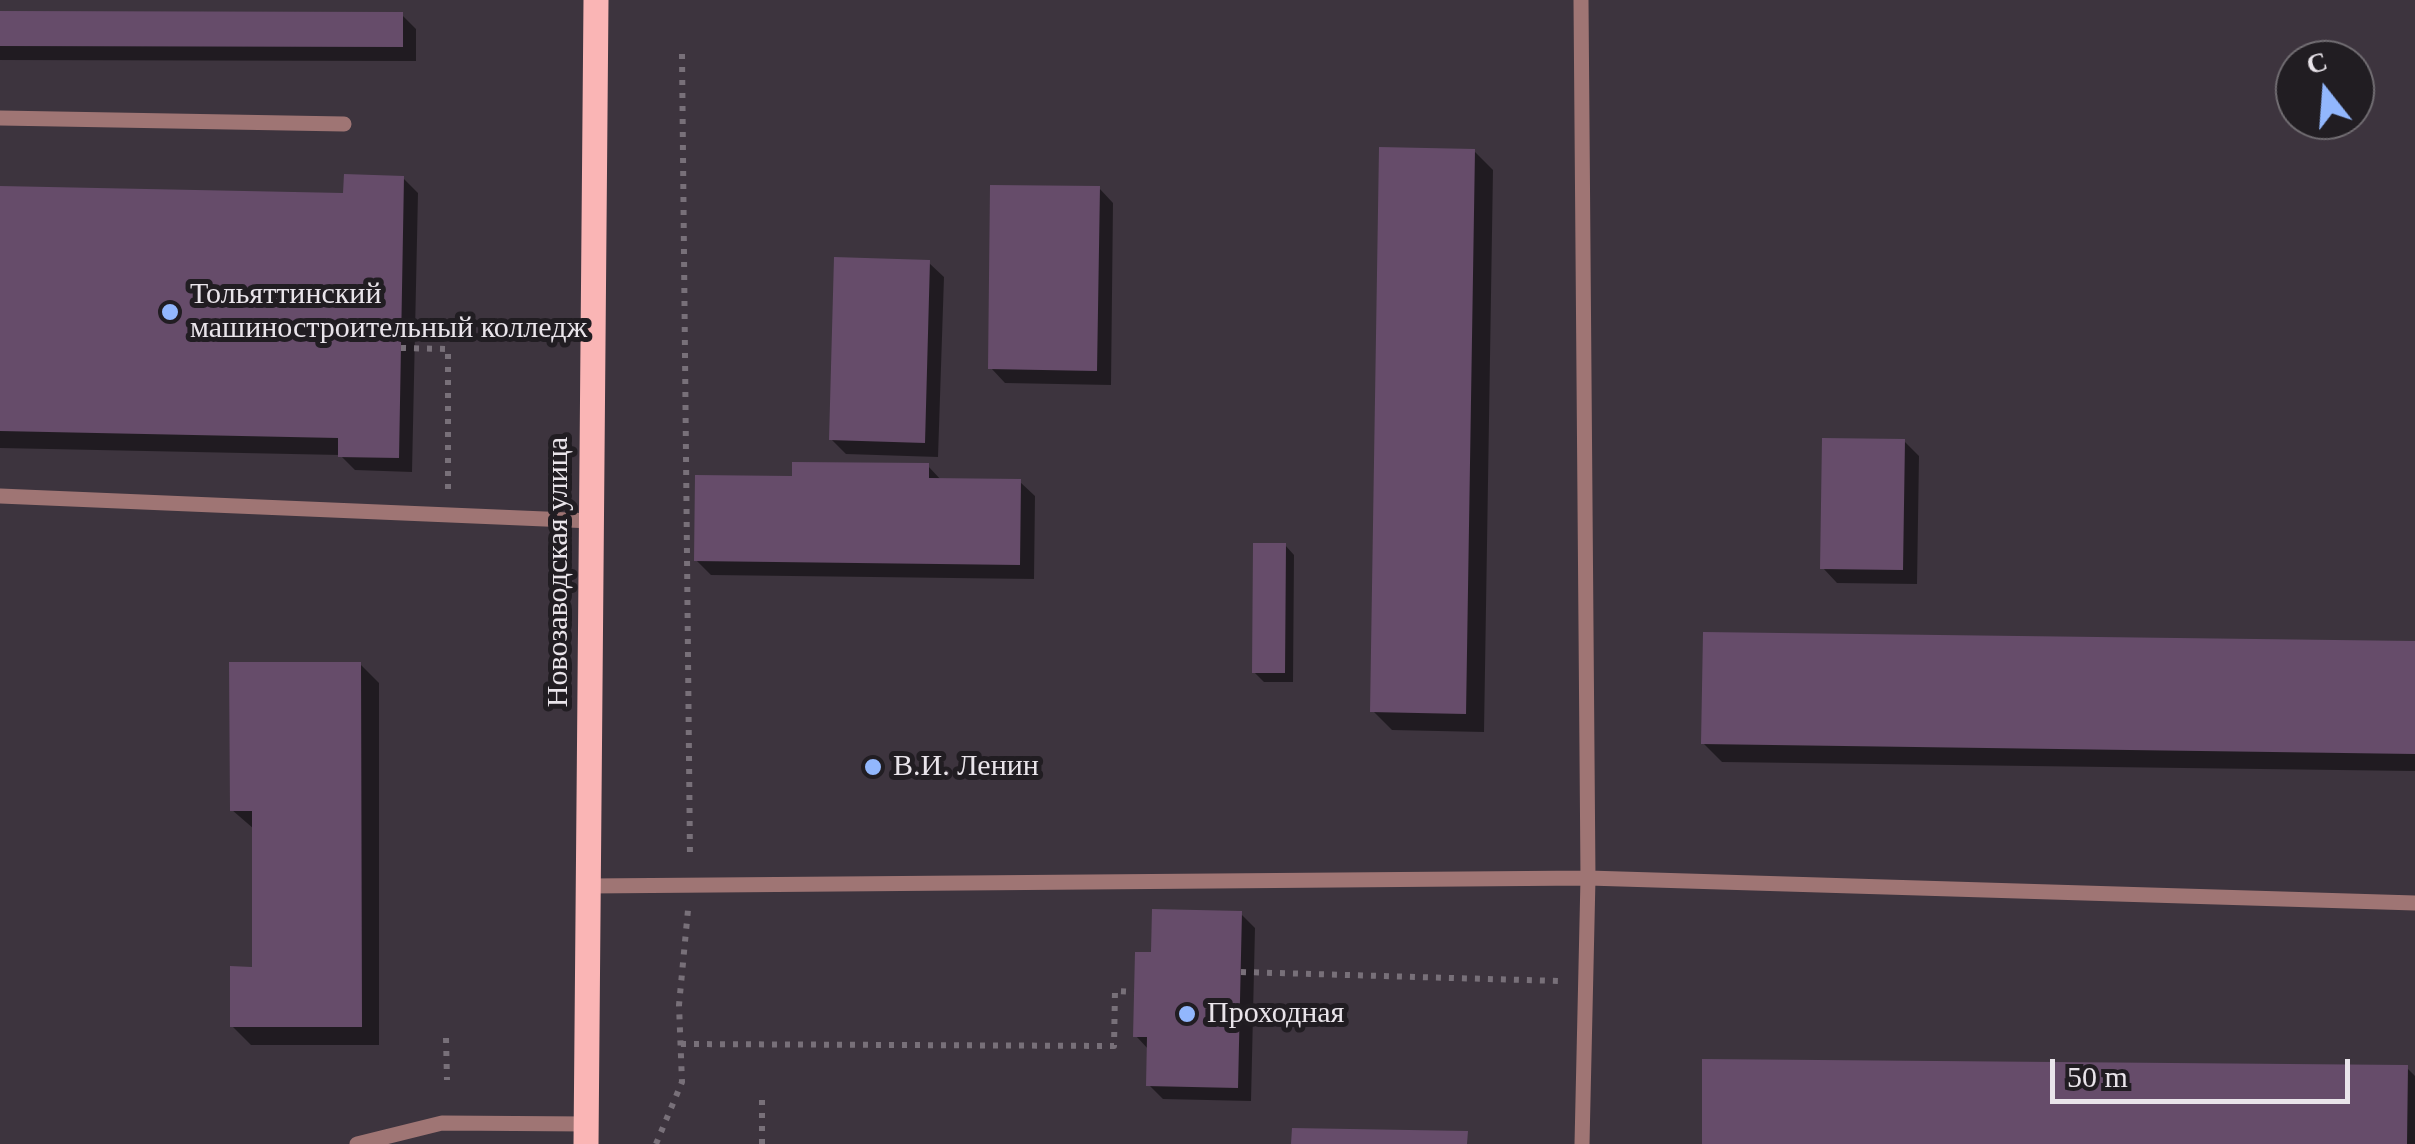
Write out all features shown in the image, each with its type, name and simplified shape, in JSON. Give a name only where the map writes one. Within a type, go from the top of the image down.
[{"type":"main road","name":"Новозаводская улица","points":[[587,1134],[596,0]]},
{"type":"lane","points":[[1582,0],[1588,878],[1582,1144]]},
{"type":"lane","points":[[0,118],[344,124]]},
{"type":"lane","points":[[0,496],[592,521]]},
{"type":"lane","points":[[590,886],[1588,878],[2415,904]]},
{"type":"lane","points":[[357,1144],[442,1124],[587,1134]]},
{"type":"path","points":[[656,1144],[682,1082],[680,1006],[690,888],[682,54]]},
{"type":"path","points":[[401,348],[448,349],[448,515]]},
{"type":"path","points":[[1241,972],[1586,981]]},
{"type":"path","points":[[681,1044],[1114,1046],[1115,992],[1134,992]]},
{"type":"path","points":[[446,1038],[447,1080]]},
{"type":"path","points":[[762,1099],[762,1144]]},
{"type":"building","points":[[0,11],[403,12],[403,47],[0,46]]},
{"type":"building","points":[[1379,147],[1475,149],[1466,714],[1370,712]]},
{"type":"building","name":"Тольяттинский машиностроительный колледж","points":[[344,174],[404,176],[399,458],[338,457],[338,438],[0,431],[0,186],[343,193]]},
{"type":"building","points":[[990,185],[1100,186],[1097,371],[988,369]]},
{"type":"building","points":[[834,257],[930,260],[925,443],[829,440]]},
{"type":"building","points":[[1822,438],[1905,439],[1903,570],[1820,569]]},
{"type":"building","points":[[792,462],[929,463],[929,478],[1021,479],[1020,565],[694,561],[695,475],[792,476]]},
{"type":"building","points":[[1253,543],[1286,543],[1285,673],[1252,673]]},
{"type":"building","points":[[1703,632],[2415,641],[2415,754],[1701,744]]},
{"type":"building","points":[[229,662],[361,662],[362,1027],[230,1027],[230,966],[252,967],[252,811],[230,811]]},
{"type":"building","name":"Проходная","points":[[1152,909],[1242,911],[1238,1088],[1146,1086],[1147,1037],[1133,1037],[1135,952],[1151,952]]},
{"type":"building","points":[[1702,1059],[2408,1065],[2407,1144],[1702,1144]]},
{"type":"building","points":[[1292,1128],[1468,1131],[1467,1144],[1291,1144]]},
{"type":"place","name":"Тольяттинский машиностроительный колледж","points":[[170,312]]},
{"type":"place","name":"В.И. Ленин","points":[[873,767]]},
{"type":"place","name":"Проходная","points":[[1187,1014]]}]
